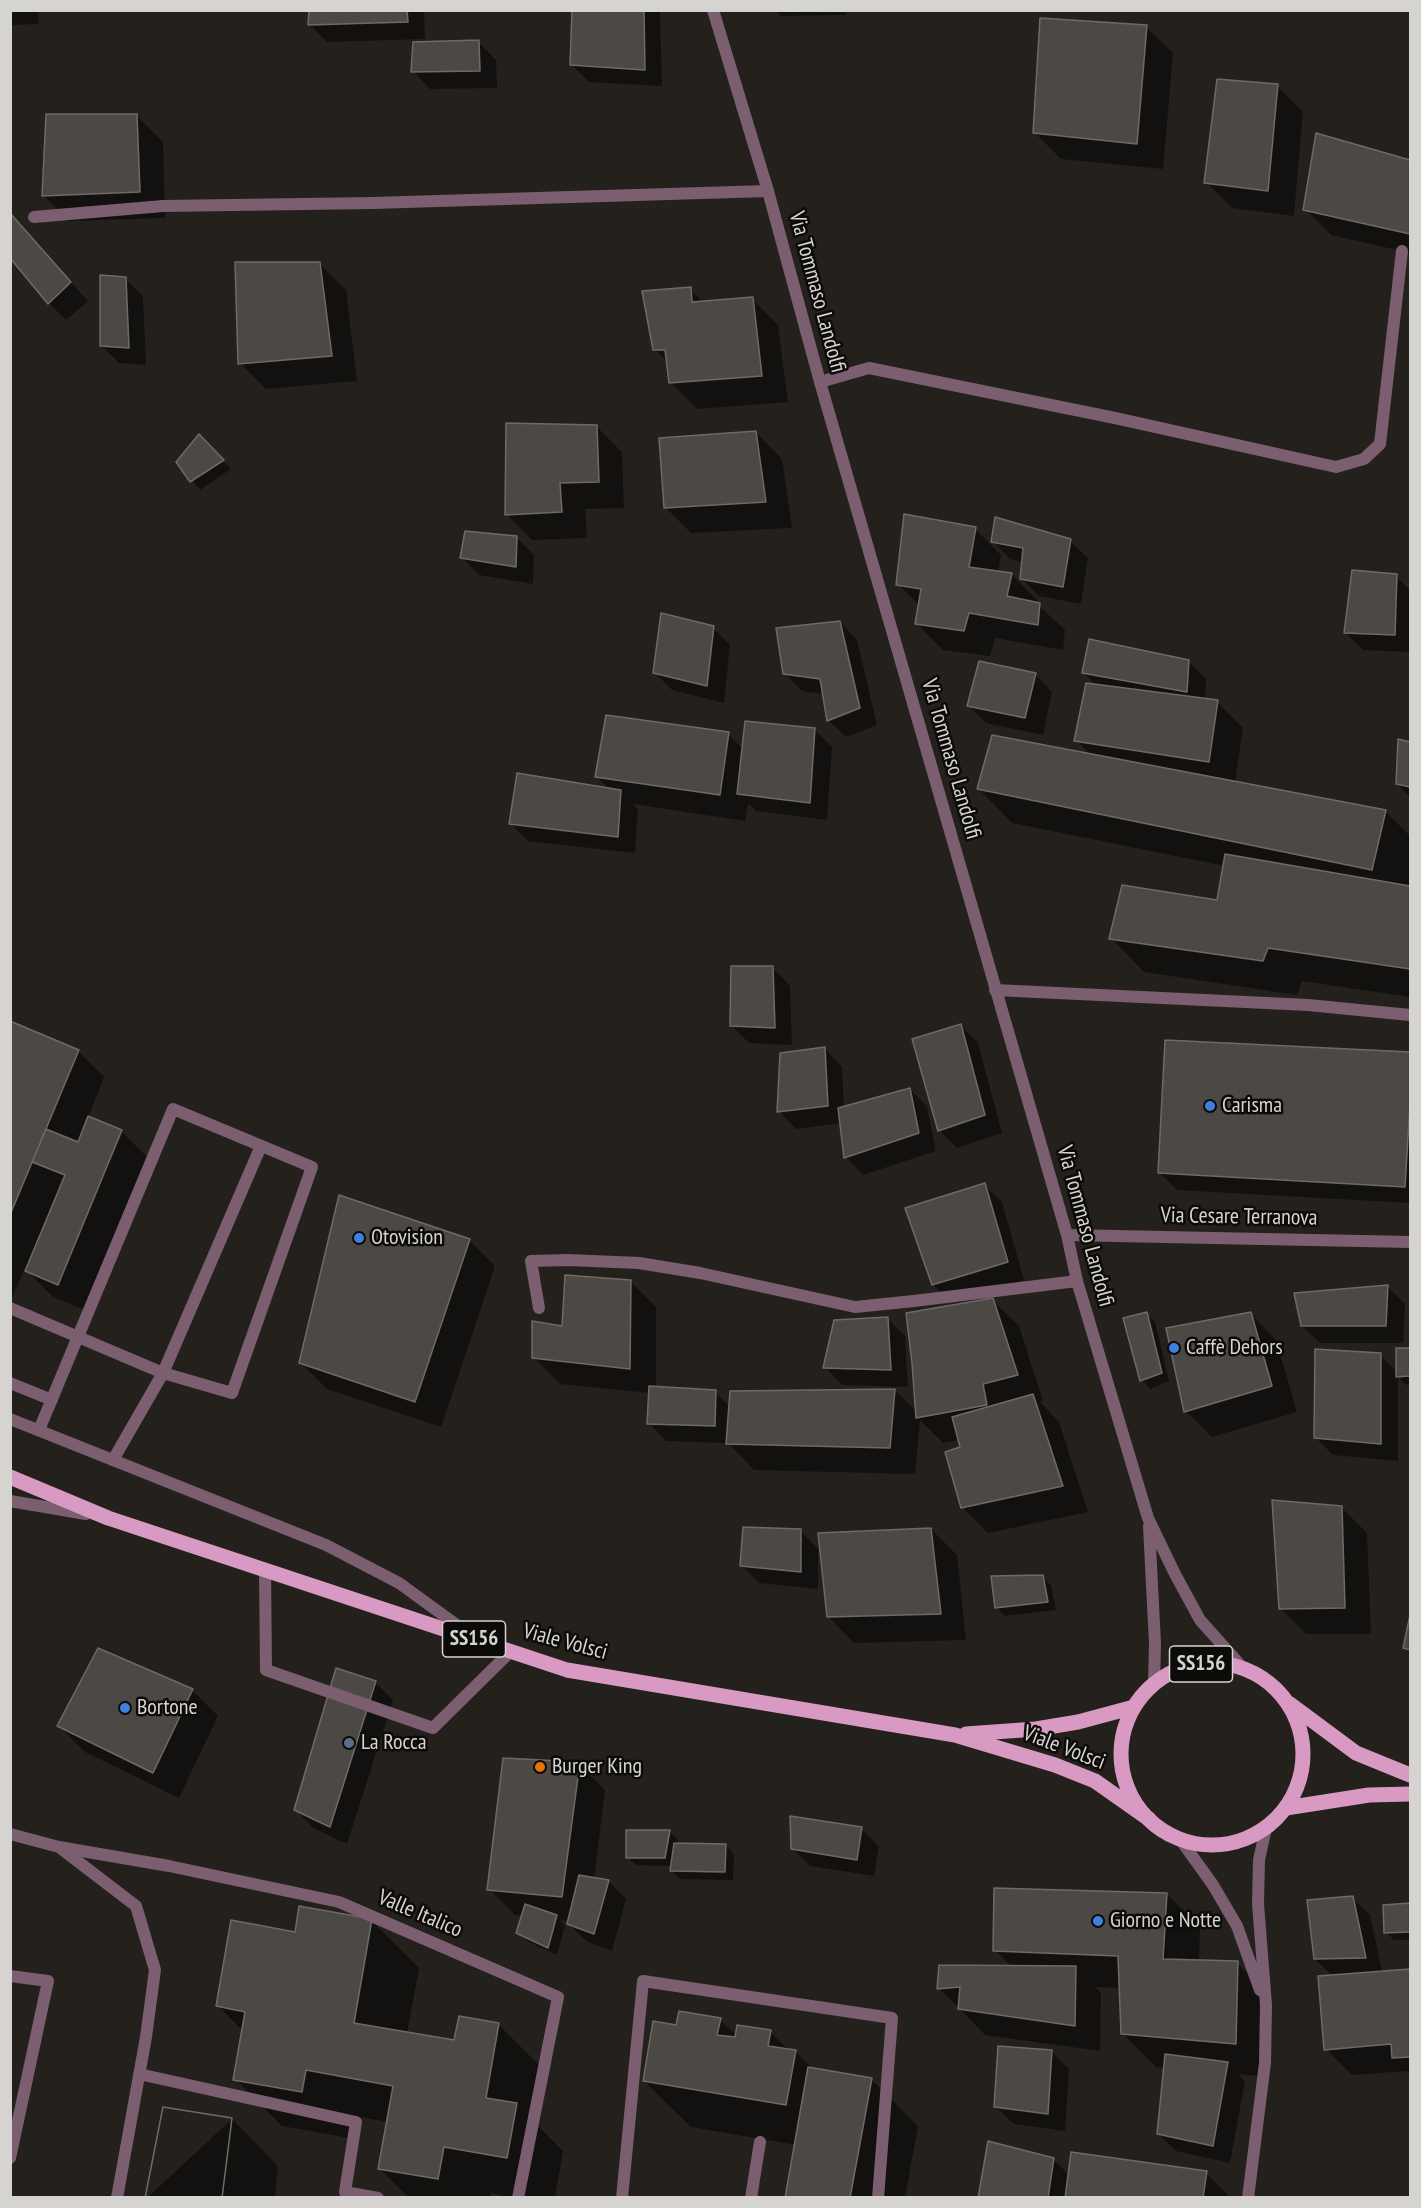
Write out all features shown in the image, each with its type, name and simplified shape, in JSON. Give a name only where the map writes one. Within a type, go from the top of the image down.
[{"type":"main road","name":"Viale Volsci","points":[[10,1477],[108,1518],[567,1670],[955,1735],[1055,1765],[1095,1781],[1163,1831],[1180,1839],[1202,1844],[1224,1844],[1246,1839],[1266,1828],[1286,1808],[1299,1783],[1304,1756],[1300,1729],[1289,1704]]},
{"type":"main road","name":"Viale Volsci","points":[[1149,1819],[1134,1800],[1124,1778],[1121,1754],[1125,1730],[1134,1707],[1154,1683],[1181,1668],[1211,1662],[1242,1667],[1269,1682],[1289,1704],[1356,1753],[1410,1775]]},
{"type":"main road","name":"Viale Volsci","points":[[955,1735],[1036,1729],[1078,1722],[1134,1707]]},
{"type":"main road","points":[[1286,1808],[1369,1795],[1410,1794]]},
{"type":"street","name":"Via Tommaso Landolfi","points":[[713,10],[768,191],[820,382],[1067,1235],[1077,1281],[1148,1518],[1174,1574],[1200,1620],[1242,1667]]},
{"type":"street","points":[[34,217],[163,206],[373,203],[768,191]]},
{"type":"street","points":[[820,382],[869,368],[1114,418],[1336,467],[1364,459],[1380,444],[1402,251]]},
{"type":"street","points":[[995,990],[1308,1005],[1410,1015]]},
{"type":"street","points":[[10,1308],[78,1336],[163,1373],[232,1393],[312,1167],[173,1109],[78,1336],[52,1400],[39,1430]]},
{"type":"street","points":[[112,1460],[163,1373],[261,1146]]},
{"type":"street","name":"Via Cesare Terranova","points":[[1067,1235],[1410,1242]]},
{"type":"street","points":[[539,1308],[531,1261],[639,1263],[700,1273],[855,1307],[1077,1281]]},
{"type":"street","points":[[10,1383],[52,1400]]},
{"type":"street","points":[[10,1419],[326,1545],[399,1583],[478,1640]]},
{"type":"street","name":"Viale Volsci","points":[[10,1501],[108,1518]]},
{"type":"street","name":"Via Tommaso Landolfi","points":[[1148,1518],[1155,1644],[1154,1683]]},
{"type":"street","points":[[265,1569],[266,1670],[433,1728],[511,1651]]},
{"type":"street","points":[[1248,2198],[1265,2063],[1266,2005],[1258,1904],[1259,1860],[1266,1828]]},
{"type":"street","name":"Valle Italico","points":[[10,1834],[59,1846],[169,1866],[339,1902],[558,1997],[518,2198]]},
{"type":"street","points":[[1180,1839],[1213,1885],[1237,1926],[1266,2005]]},
{"type":"street","name":"Valle Italico","points":[[59,1846],[136,1906],[155,1970],[117,2198]]},
{"type":"street","points":[[10,1976],[48,1981],[10,2158]]},
{"type":"street","points":[[622,2198],[643,1981],[892,2018],[878,2198]]},
{"type":"street","points":[[139,2074],[356,2122],[345,2192],[378,2198]]},
{"type":"street","points":[[751,2198],[760,2142]]},
{"type":"building","points":[[309,10],[407,10],[408,22],[308,25]]},
{"type":"building","points":[[572,10],[644,10],[645,70],[570,65]]},
{"type":"building","points":[[1040,18],[1147,25],[1137,144],[1033,133]]},
{"type":"building","points":[[479,40],[480,71],[411,72],[413,42]]},
{"type":"building","points":[[1217,79],[1278,84],[1268,191],[1204,183]]},
{"type":"building","points":[[46,114],[137,114],[140,192],[42,196]]},
{"type":"building","points":[[1316,133],[1410,160],[1410,234],[1303,210]]},
{"type":"building","points":[[10,213],[71,282],[48,304],[10,258]]},
{"type":"building","points":[[235,262],[320,262],[332,356],[238,364]]},
{"type":"building","points":[[100,275],[126,277],[129,348],[100,346]]},
{"type":"building","points":[[691,287],[692,302],[753,297],[762,376],[669,383],[665,350],[653,350],[642,291]]},
{"type":"building","points":[[506,423],[597,425],[599,482],[560,483],[562,512],[505,515]]},
{"type":"building","points":[[756,431],[766,502],[664,508],[659,438]]},
{"type":"building","points":[[199,434],[224,460],[190,482],[176,462]]},
{"type":"building","points":[[904,514],[976,527],[969,567],[1012,573],[1007,596],[1040,603],[1038,625],[969,613],[964,631],[915,624],[921,589],[896,585]]},
{"type":"building","points":[[995,517],[1071,539],[1063,587],[1020,579],[1023,548],[991,542]]},
{"type":"building","points":[[465,531],[517,536],[516,567],[460,558]]},
{"type":"building","points":[[1352,570],[1397,574],[1395,635],[1344,633]]},
{"type":"building","points":[[661,613],[714,626],[707,686],[653,673]]},
{"type":"building","points":[[840,621],[860,708],[827,721],[820,679],[783,674],[776,628]]},
{"type":"building","points":[[1089,639],[1189,660],[1187,692],[1082,673]]},
{"type":"building","points":[[979,661],[1036,673],[1025,718],[967,706]]},
{"type":"building","points":[[1086,683],[1218,700],[1209,762],[1074,741]]},
{"type":"building","points":[[606,715],[729,732],[720,795],[595,777]]},
{"type":"building","points":[[745,721],[815,728],[810,803],[737,794]]},
{"type":"building","points":[[992,735],[1386,810],[1372,870],[977,789]]},
{"type":"building","points":[[1398,739],[1410,742],[1410,787],[1396,784]]},
{"type":"building","points":[[517,773],[621,790],[618,837],[509,824]]},
{"type":"building","points":[[1225,854],[1410,886],[1410,969],[1268,948],[1263,961],[1109,939],[1122,885],[1217,900]]},
{"type":"building","points":[[731,966],[773,966],[775,1028],[730,1026]]},
{"type":"building","points":[[10,1021],[79,1050],[10,1215]]},
{"type":"building","points":[[961,1024],[985,1115],[938,1131],[912,1039]]},
{"type":"building","points":[[1165,1040],[1410,1052],[1410,1104],[1405,1187],[1158,1173]]},
{"type":"building","points":[[825,1047],[828,1106],[777,1112],[780,1053]]},
{"type":"building","points":[[910,1088],[919,1133],[844,1158],[838,1108]]},
{"type":"building","points":[[88,1116],[122,1130],[58,1285],[25,1271],[65,1175],[32,1162],[46,1129],[78,1142]]},
{"type":"building","points":[[985,1183],[1008,1262],[932,1285],[905,1208]]},
{"type":"building","points":[[339,1195],[470,1239],[415,1402],[299,1363]]},
{"type":"building","points":[[565,1275],[631,1280],[630,1369],[532,1358],[532,1321],[562,1326]]},
{"type":"building","points":[[1388,1285],[1386,1326],[1301,1326],[1294,1293]]},
{"type":"building","points":[[993,1298],[1018,1375],[983,1384],[987,1405],[916,1418],[906,1313]]},
{"type":"building","points":[[1147,1312],[1162,1373],[1140,1381],[1123,1318]]},
{"type":"building","points":[[1251,1312],[1272,1386],[1184,1412],[1166,1328]]},
{"type":"building","points":[[888,1317],[891,1370],[823,1368],[834,1320]]},
{"type":"building","points":[[1396,1348],[1410,1348],[1410,1376],[1396,1377]]},
{"type":"building","points":[[1315,1349],[1381,1353],[1381,1444],[1314,1438]]},
{"type":"building","points":[[649,1386],[716,1390],[715,1426],[647,1424]]},
{"type":"building","points":[[895,1389],[890,1448],[726,1444],[730,1391]]},
{"type":"building","points":[[1033,1394],[1063,1486],[961,1508],[945,1452],[960,1447],[952,1417]]},
{"type":"building","points":[[1272,1500],[1342,1506],[1345,1608],[1279,1609]]},
{"type":"building","points":[[743,1527],[801,1529],[801,1572],[740,1566]]},
{"type":"building","points":[[931,1528],[941,1614],[827,1617],[818,1533]]},
{"type":"building","points":[[1043,1575],[1048,1602],[995,1608],[991,1576]]},
{"type":"building","points":[[1410,1615],[1410,1650],[1403,1648]]},
{"type":"building","name":"Bortone","points":[[98,1648],[193,1689],[153,1773],[57,1726]]},
{"type":"building","points":[[336,1668],[376,1681],[330,1827],[294,1810]]},
{"type":"building","points":[[503,1758],[580,1762],[562,1897],[487,1890]]},
{"type":"building","points":[[790,1816],[862,1827],[857,1860],[791,1849]]},
{"type":"building","points":[[626,1830],[670,1830],[665,1858],[626,1858]]},
{"type":"building","points":[[674,1843],[726,1844],[725,1872],[670,1871]]},
{"type":"building","points":[[579,1875],[609,1880],[594,1934],[567,1924]]},
{"type":"building","points":[[994,1888],[1167,1893],[1163,1959],[1238,1961],[1236,2044],[1121,2034],[1118,1956],[993,1951]]},
{"type":"building","points":[[1353,1896],[1366,1958],[1314,1959],[1307,1900]]},
{"type":"building","points":[[1410,1903],[1410,1932],[1384,1933],[1383,1905]]},
{"type":"building","points":[[525,1904],[557,1915],[548,1948],[516,1933]]},
{"type":"building","points":[[299,1906],[372,1919],[354,2023],[454,2040],[459,2016],[499,2023],[486,2098],[517,2103],[507,2158],[444,2147],[438,2179],[378,2169],[393,2086],[306,2070],[302,2092],[233,2080],[245,2012],[216,2006],[231,1920],[295,1932]]},
{"type":"building","points":[[939,1965],[1076,1966],[1075,2026],[958,2009],[960,1987],[937,1989]]},
{"type":"building","points":[[1410,1969],[1410,2057],[1392,2058],[1391,2044],[1324,2050],[1318,1976]]},
{"type":"building","points":[[679,2011],[721,2018],[717,2035],[735,2037],[737,2025],[771,2030],[768,2046],[796,2050],[786,2105],[643,2081],[653,2021],[676,2025]]},
{"type":"building","points":[[998,2046],[1052,2050],[1048,2114],[994,2107]]},
{"type":"building","points":[[1165,2054],[1228,2062],[1213,2146],[1157,2134]]},
{"type":"building","points":[[808,2067],[872,2078],[850,2198],[785,2198]]},
{"type":"building","points":[[163,2107],[232,2118],[222,2198],[145,2198]]},
{"type":"building","points":[[163,2107],[232,2118],[222,2198],[145,2198]]},
{"type":"building","points":[[988,2141],[1054,2158],[1048,2198],[978,2198]]},
{"type":"building","points":[[1071,2152],[1207,2171],[1203,2198],[1065,2198]]},
{"type":"place","name":"Carisma","points":[[1210,1106]]},
{"type":"place","name":"Otovision","points":[[359,1238]]},
{"type":"place","name":"Caffè Dehors","points":[[1174,1348]]},
{"type":"place","name":"Bortone","points":[[125,1708]]},
{"type":"place","name":"La Rocca","points":[[349,1743]]},
{"type":"place","name":"Burger King","points":[[540,1767]]},
{"type":"place","name":"Giorno e Notte","points":[[1098,1921]]}]
